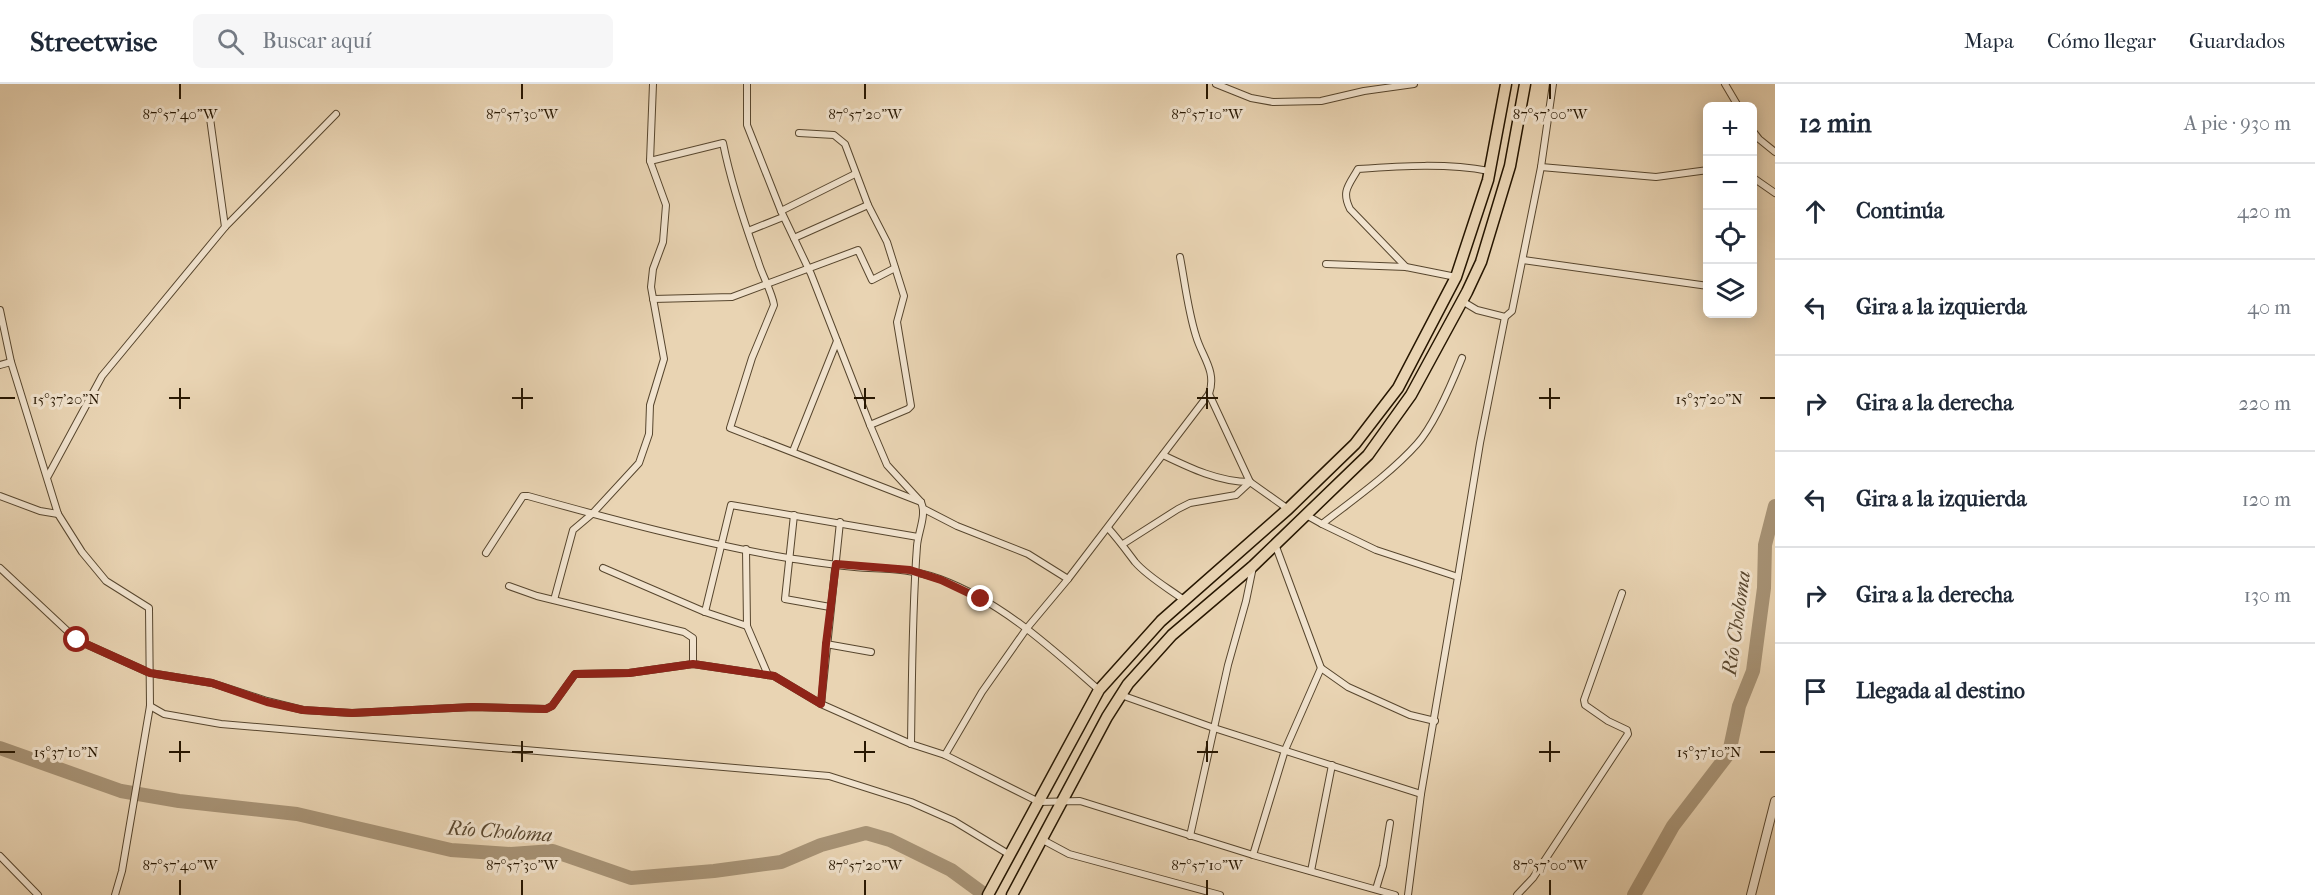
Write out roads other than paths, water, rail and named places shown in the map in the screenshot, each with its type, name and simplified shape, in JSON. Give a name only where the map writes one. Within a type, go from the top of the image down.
[{"type":"highway","points":[[988,895],[1099,690],[1161,621],[1288,509],[1355,444],[1398,388],[1456,277],[1481,205],[1506,84]]},
{"type":"highway","points":[[1012,895],[1060,801],[1128,684],[1172,634],[1253,566],[1374,446],[1411,395],[1462,302],[1481,262],[1510,166],[1525,84]]},
{"type":"street","points":[[554,600],[573,530],[592,514],[639,463],[649,434],[650,405],[664,359],[653,298],[653,269],[663,242],[666,205],[650,161],[653,84]]},
{"type":"street","points":[[747,84],[747,125],[782,214],[809,268],[887,465],[921,502],[924,509],[918,537],[915,572],[911,744]]},
{"type":"street","points":[[1216,84],[1251,98],[1273,102],[1321,101],[1364,91],[1414,84]]},
{"type":"street","points":[[1408,895],[1421,794],[1480,443],[1505,317],[1512,311],[1523,260],[1541,167],[1552,84]]},
{"type":"street","points":[[1725,84],[1736,102]]},
{"type":"street","points":[[209,111],[225,227]]},
{"type":"street","points":[[48,476],[102,376],[159,304],[225,227],[336,114]]},
{"type":"street","points":[[799,133],[834,135],[845,144],[868,206],[887,242],[904,296],[897,322],[911,406],[870,425]]},
{"type":"street","points":[[1757,136],[1775,152]]},
{"type":"street","points":[[650,161],[723,143],[747,231],[766,285],[773,298],[774,305],[752,358],[730,428],[921,502]]},
{"type":"street","points":[[1406,267],[1350,209],[1345,200],[1346,192],[1358,169],[1398,166],[1468,167],[1489,171]]},
{"type":"street","points":[[1541,167],[1656,177],[1703,171]]},
{"type":"street","points":[[747,231],[855,174]]},
{"type":"street","points":[[1757,180],[1775,193]]},
{"type":"street","points":[[794,238],[868,206]]},
{"type":"street","points":[[653,298],[732,297],[858,250],[872,280],[895,268]]},
{"type":"street","points":[[945,755],[982,692],[1027,628],[1108,528],[1209,394],[1213,384],[1209,363],[1196,338],[1180,257]]},
{"type":"street","points":[[1523,260],[1703,285]]},
{"type":"street","points":[[1326,264],[1406,267],[1456,277]]},
{"type":"street","points":[[1462,302],[1477,310],[1505,317]]},
{"type":"street","points":[[0,310],[11,362],[58,514],[82,552],[106,581],[149,609],[151,627],[148,663],[150,706],[122,871],[115,895]]},
{"type":"street","points":[[793,451],[837,340]]},
{"type":"street","points":[[1322,524],[1371,485],[1418,442],[1450,389],[1462,358]]},
{"type":"street","points":[[0,365],[11,362]]},
{"type":"street","points":[[1209,394],[1250,482],[1288,509]]},
{"type":"street","points":[[1163,455],[1190,468],[1228,480],[1250,482]]},
{"type":"street","points":[[1123,544],[1190,503],[1236,495],[1250,482]]},
{"type":"street","points":[[0,496],[40,511],[58,514]]},
{"type":"street","points":[[486,553],[523,496],[592,514],[788,558],[915,572],[941,580],[981,599],[1027,628],[1099,690]]},
{"type":"street","points":[[705,612],[731,505],[918,537]]},
{"type":"street","points":[[924,509],[957,526],[1028,554],[1068,579]]},
{"type":"street","points":[[1306,515],[1376,550],[1458,577]]},
{"type":"street","points":[[794,516],[785,599],[830,607]]},
{"type":"street","points":[[821,704],[840,522]]},
{"type":"street","points":[[1108,528],[1135,562],[1184,600]]},
{"type":"street","points":[[1275,544],[1321,668],[1348,687],[1410,715],[1434,721]]},
{"type":"street","points":[[746,549],[747,626],[768,675]]},
{"type":"street","points":[[1190,836],[1228,665],[1253,566]]},
{"type":"street","points":[[0,568],[77,640],[150,673],[212,683],[267,702],[303,710],[362,713],[473,707],[546,709],[552,706],[575,674],[629,673],[693,664],[768,675],[821,704],[911,744],[945,755],[1039,802],[1080,801],[1253,855],[1395,895]]},
{"type":"street","points":[[603,568],[705,612],[747,626]]},
{"type":"street","points":[[509,586],[554,600],[684,632],[693,638],[693,664]]},
{"type":"street","points":[[1516,895],[1533,878],[1628,734],[1627,730],[1608,721],[1585,705],[1584,700],[1622,593]]},
{"type":"street","points":[[826,644],[871,652]]},
{"type":"street","points":[[1253,855],[1285,750],[1321,668]]},
{"type":"street","points":[[1121,695],[1214,728],[1421,794]]},
{"type":"street","points":[[150,706],[164,714],[221,724],[830,776],[922,807],[954,821],[1007,859]]},
{"type":"street","points":[[1311,871],[1332,765]]},
{"type":"street","points":[[1751,895],[1775,801]]},
{"type":"street","points":[[1376,889],[1383,866],[1390,823]]},
{"type":"street","points":[[1041,839],[1069,854],[1220,895]]},
{"type":"street","points":[[0,856],[38,895]]},
{"type":"waterway","name":"Río Choloma","points":[[1634,895],[1673,826],[1729,753],[1739,706],[1753,671],[1764,588],[1765,545],[1775,506]]},
{"type":"waterway","name":"Río Choloma","points":[[0,748],[121,791],[179,801],[297,814],[451,850],[511,854],[553,851],[631,878],[714,871],[781,862],[821,845],[866,833],[890,840],[951,870],[985,895]]}]
